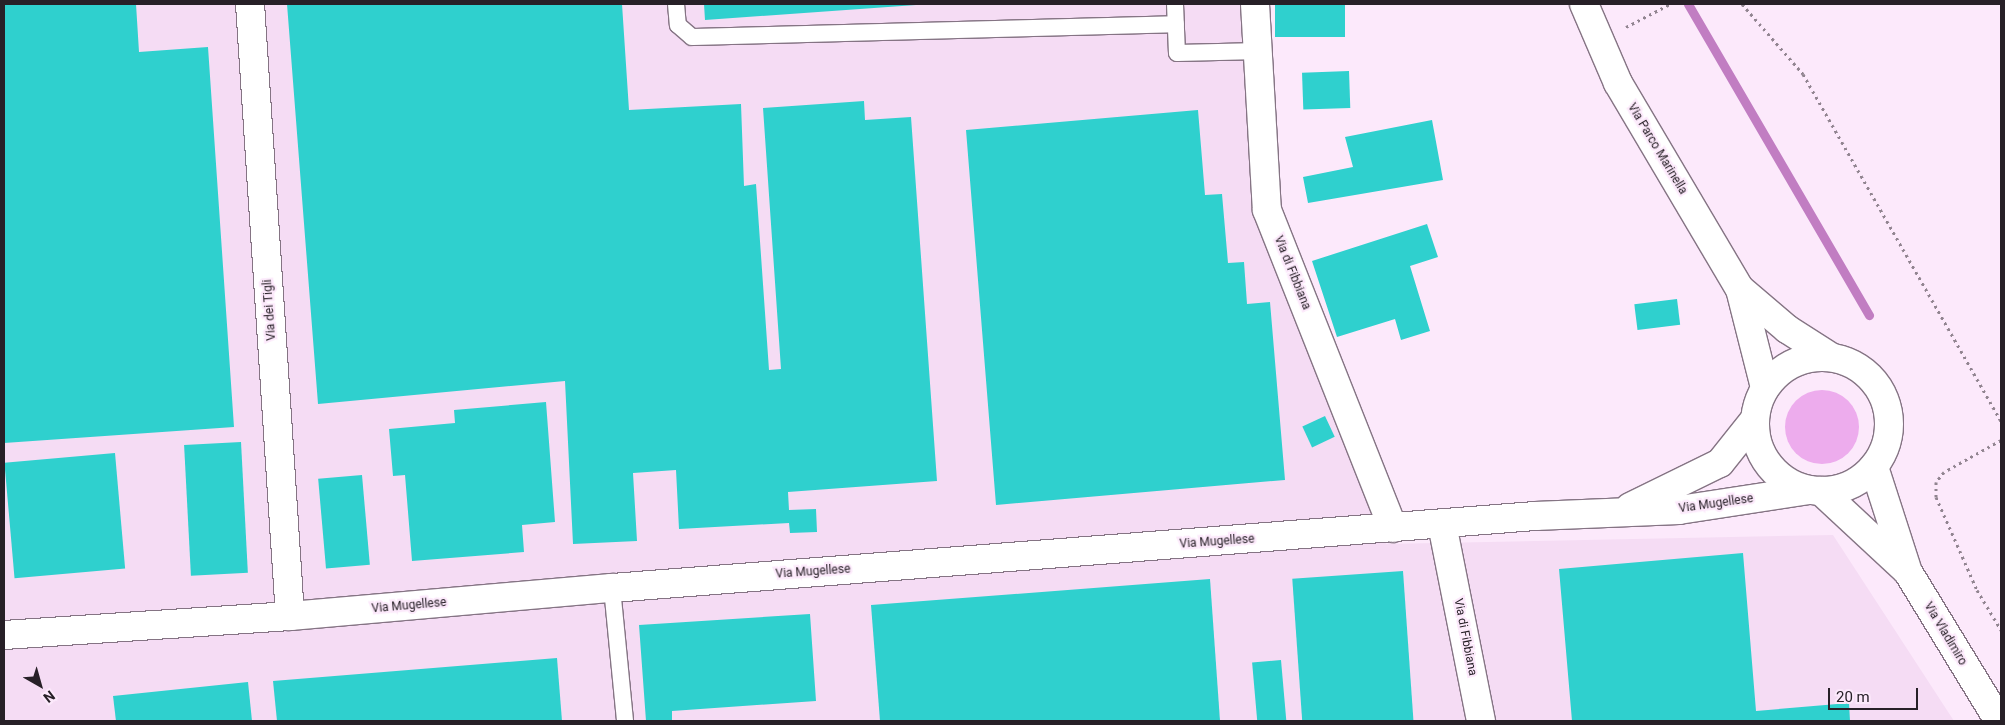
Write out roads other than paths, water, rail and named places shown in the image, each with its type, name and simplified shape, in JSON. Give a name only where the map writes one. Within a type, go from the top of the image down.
[{"type":"street","name":"Via dei Tigli","points":[[250,4],[290,616]]},
{"type":"street","name":"Via di Fibbiana","points":[[1254,4],[1260,51],[1267,210],[1393,528]]},
{"type":"street","name":"Via Parco Marinella","points":[[1584,4],[1618,83],[1740,289],[1765,388]]},
{"type":"street","name":"Via Parco Marinella","points":[[1740,289],[1787,329],[1831,357]]},
{"type":"street","points":[[1812,357],[1831,357],[1856,366],[1880,389],[1888,408],[1889,429],[1885,449],[1874,467],[1860,480],[1843,488],[1815,490],[1780,478],[1765,460],[1757,441],[1755,419],[1765,388],[1777,374],[1793,363],[1812,357]]},
{"type":"street","name":"Via Mugellese","points":[[1622,511],[1720,463],[1755,419]]},
{"type":"street","name":"Via Vladimiro","points":[[1874,467],[1908,572],[1999,721]]},
{"type":"street","name":"Via Mugellese","points":[[4,635],[290,616],[612,588],[1442,524],[1622,511],[1679,510],[1815,490]]},
{"type":"street","name":"Via Vladimiro","points":[[1815,490],[1908,572]]},
{"type":"street","name":"Via di Fibbiana","points":[[1442,524],[1481,721]]},
{"type":"lane","points":[[676,4],[678,25],[692,37],[1176,24]]},
{"type":"lane","points":[[1175,4],[1178,53],[1260,51]]},
{"type":"lane","points":[[612,588],[625,721]]},
{"type":"waterway","points":[[1688,4],[1869,315]]}]
